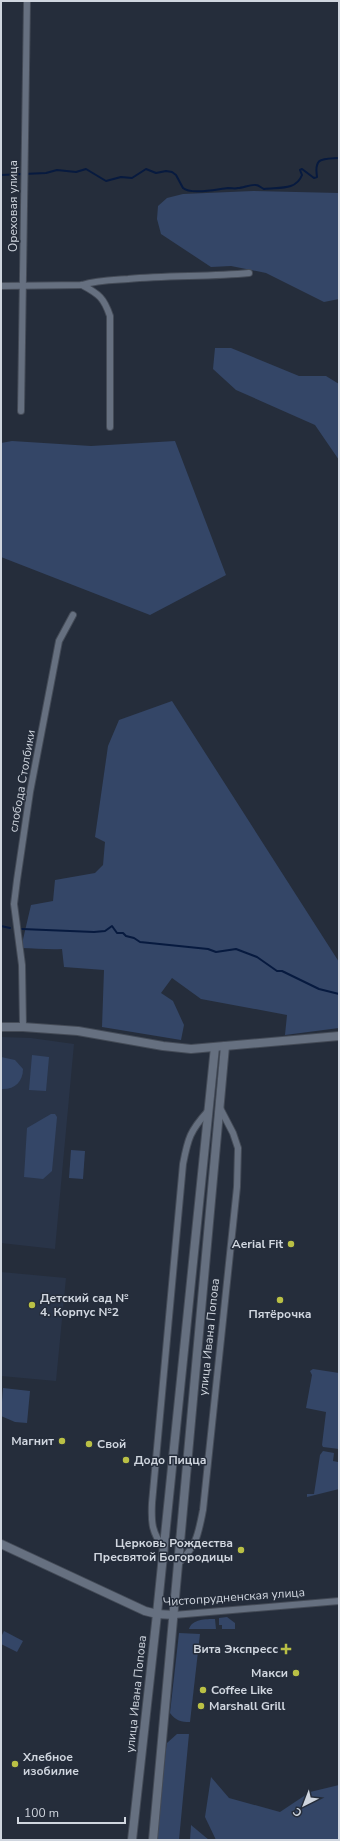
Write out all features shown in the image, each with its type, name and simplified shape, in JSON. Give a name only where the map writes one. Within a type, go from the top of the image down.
[{"type":"main road","points":[[1,1028],[23,1027],[80,1031],[191,1049],[339,1036]]},
{"type":"main road","name":"улица Ивана Попова","points":[[153,1840],[226,1046]]},
{"type":"main road","name":"улица Ивана Попова","points":[[132,1840],[164,1550],[215,1047]]},
{"type":"main road","name":"Чистопрудненская улица","points":[[1,1544],[145,1611],[157,1614],[174,1615]]},
{"type":"street","name":"Ореховая улица","points":[[21,411],[28,1]]},
{"type":"street","points":[[1,286],[82,285],[93,282],[144,277],[217,276],[249,273]]},
{"type":"street","points":[[82,285],[98,294],[106,304],[110,316],[110,427]]},
{"type":"street","name":"слобода Столбики","points":[[23,1027],[22,965],[14,904],[30,792],[59,640],[73,615]]},
{"type":"street","name":"улица Ивана Попова","points":[[178,1564],[191,1551],[198,1532],[203,1510],[237,1187],[238,1148],[233,1133],[220,1108]]},
{"type":"street","points":[[164,1550],[155,1537],[151,1523],[183,1164],[188,1139],[195,1125],[208,1111]]},
{"type":"street","name":"Чистопрудненская улица","points":[[174,1615],[339,1601]]},
{"type":"shaded area","points":[[253,191],[339,193],[339,299],[324,302],[266,273],[231,266],[211,267],[161,234],[157,219],[158,206],[167,198],[183,194]]},
{"type":"shaded area","points":[[215,348],[231,348],[299,376],[326,376],[339,384],[339,460],[315,425],[236,390],[213,369]]},
{"type":"shaded area","points":[[12,441],[91,446],[175,441],[226,575],[150,615],[1,557],[1,443]]},
{"type":"shaded area","points":[[172,701],[339,962],[339,1028],[285,1035],[287,1015],[201,999],[172,978],[161,993],[173,1001],[184,1025],[181,1040],[102,1027],[104,970],[64,967],[62,949],[21,948],[31,905],[53,901],[55,880],[95,873],[103,865],[105,842],[95,837],[108,746],[119,720]]},
{"type":"shaded area","points":[[1,1037],[31,1038],[74,1044],[55,1249],[1,1243]]},
{"type":"shaded area","points":[[32,1055],[49,1057],[46,1091],[29,1090]]},
{"type":"shaded area","points":[[1,1057],[15,1060],[23,1069],[21,1078],[14,1087],[1,1089]]},
{"type":"shaded area","points":[[51,1114],[55,1114],[57,1117],[52,1171],[43,1179],[24,1177],[27,1128]]},
{"type":"shaded area","points":[[71,1150],[85,1151],[83,1179],[69,1178]]},
{"type":"shaded area","name":"Детский сад № 4. Корпус №2","points":[[1,1272],[66,1278],[56,1381],[1,1376]]},
{"type":"shaded area","points":[[313,1369],[339,1373],[339,1449],[323,1447],[322,1445],[326,1412],[306,1408],[312,1375],[310,1371]]},
{"type":"shaded area","points":[[3,1388],[30,1391],[27,1423],[15,1422],[1,1416]]},
{"type":"shaded area","points":[[323,1451],[334,1453],[333,1461],[338,1462],[339,1456],[339,1489],[307,1497],[307,1494],[314,1494],[320,1455]]},
{"type":"shaded area","points":[[227,1617],[235,1623],[235,1629],[222,1629],[222,1625],[219,1625],[219,1618]]},
{"type":"shaded area","points":[[215,1619],[216,1629],[189,1629],[196,1621]]},
{"type":"shaded area","points":[[4,1631],[23,1641],[17,1652],[1,1644],[1,1637]]},
{"type":"shaded area","points":[[179,1633],[200,1634],[190,1722],[184,1722],[174,1718],[170,1713]]},
{"type":"shaded area","points":[[177,1734],[189,1734],[179,1840],[157,1840],[167,1743]]},
{"type":"shaded area","points":[[211,1777],[229,1798],[280,1812],[310,1792],[339,1785],[339,1840],[216,1840],[205,1817]]},
{"type":"shaded area","points":[[191,1825],[209,1840],[190,1840]]},
{"type":"waterway","points":[[1,175],[46,173],[57,170],[76,172],[86,169],[106,181],[121,177],[132,178],[146,169],[156,173],[166,171],[172,172],[176,175],[183,188],[192,191],[236,188],[254,185],[258,185],[264,189],[286,187],[296,184],[302,175],[300,170],[302,169],[314,178],[317,177],[316,170],[320,160],[339,158]]},
{"type":"waterway","points":[[1,926],[10,928]]},
{"type":"waterway","points":[[22,929],[94,932],[105,931],[112,926],[117,933],[123,933],[126,936],[134,938],[140,942],[208,949],[216,952],[236,949],[257,957],[277,971],[282,971],[319,989],[339,994]]},
{"type":"place","name":"Aerial Fit","points":[[291,1244]]},
{"type":"place","name":"Пятёрочка","points":[[280,1300]]},
{"type":"place","name":"Детский сад № 4. Корпус №2","points":[[32,1305]]},
{"type":"place","name":"Магнит","points":[[62,1441]]},
{"type":"place","name":"Свой","points":[[89,1444]]},
{"type":"place","name":"Додо Пицца","points":[[126,1460]]},
{"type":"place","name":"Церковь Рождества Пресвятой Богородицы","points":[[241,1550]]},
{"type":"place","name":"Вита Экспресс","points":[[286,1649]]},
{"type":"place","name":"Макси","points":[[296,1673]]},
{"type":"place","name":"Coffee Like","points":[[203,1690]]},
{"type":"place","name":"Marshall Grill","points":[[201,1706]]},
{"type":"place","name":"Хлебное изобилие","points":[[15,1764]]}]
